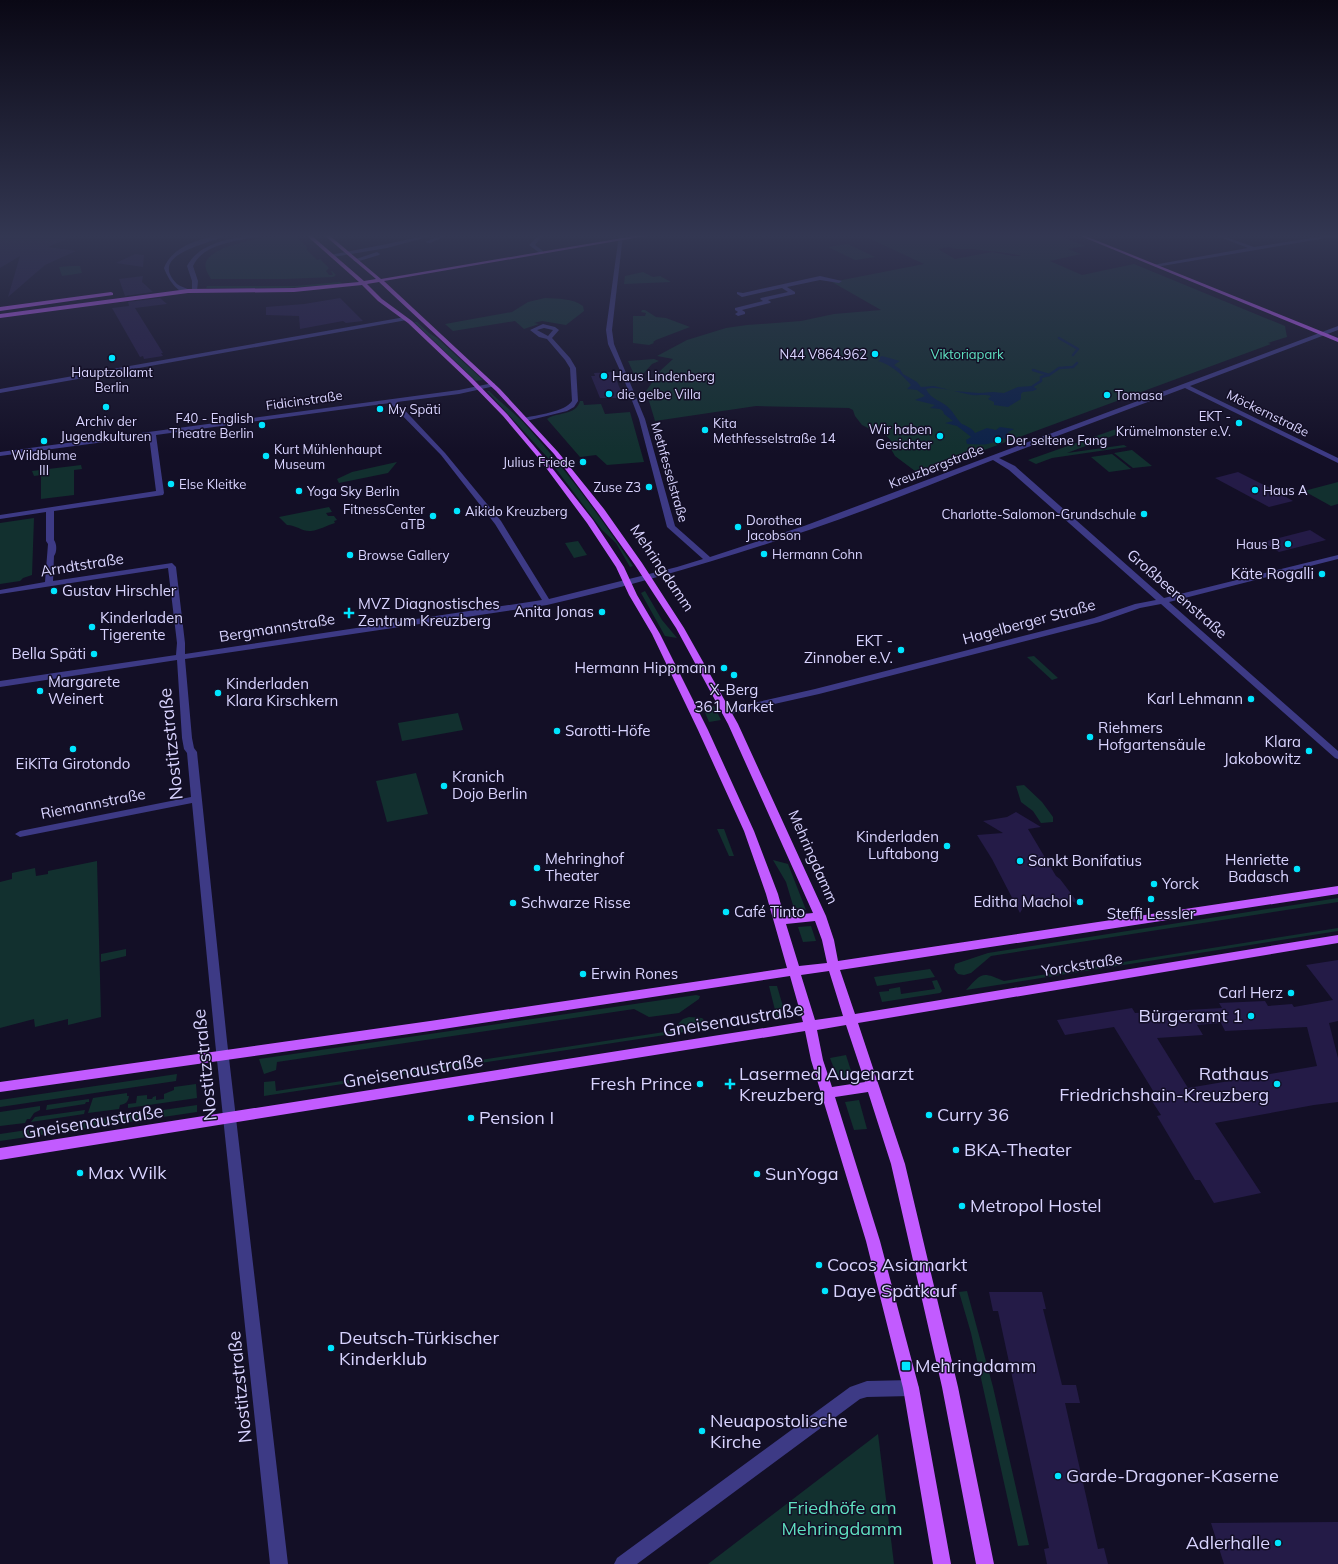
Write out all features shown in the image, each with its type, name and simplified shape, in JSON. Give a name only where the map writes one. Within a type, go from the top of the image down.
[{"type":"main road","points":[[0,316],[57,308]]},
{"type":"main road","points":[[391,308],[405,319],[479,388],[519,431],[557,476],[590,522],[628,582],[633,595],[656,634],[731,787],[764,868],[810,1026],[817,1060],[873,1241],[911,1388],[942,1564]]},
{"type":"main road","name":"Mehringdamm","points":[[410,308],[526,419],[577,480],[612,526],[647,577],[680,628],[726,712],[820,916],[828,940],[833,966],[898,1164],[926,1281],[969,1477],[985,1564]]},
{"type":"main road","points":[[1261,308],[1338,340]]},
{"type":"main road","points":[[405,319],[418,316]]},
{"type":"main road","points":[[0,1087],[833,966],[1338,890]]},
{"type":"main road","points":[[780,921],[820,916]]},
{"type":"main road","name":"Yorckstraße","points":[[832,1022],[1338,939]]},
{"type":"main road","name":"Gneisenaustraße","points":[[0,1154],[832,1022]]},
{"type":"main road","points":[[828,1093],[873,1086]]},
{"type":"street","name":"Methfesselstraße","points":[[612,308],[609,330],[611,344],[642,418],[671,527],[709,560]]},
{"type":"street","points":[[738,314],[743,313],[737,309],[741,308]]},
{"type":"street","points":[[0,391],[405,319]]},
{"type":"street","name":"Kreuzbergstraße","points":[[628,582],[709,560],[807,528],[1338,328]]},
{"type":"street","points":[[526,419],[565,410],[572,406],[575,401],[573,368],[568,359],[549,338]]},
{"type":"street","name":"Fidicinstraße","points":[[0,454],[392,401],[492,385]]},
{"type":"street","name":"Möckernstraße","points":[[1186,386],[1338,462]]},
{"type":"street","points":[[392,401],[443,454],[498,523],[547,602]]},
{"type":"street","points":[[0,516],[160,493],[152,434]]},
{"type":"street","name":"Großbeerenstraße","points":[[994,458],[1012,468],[1338,756]]},
{"type":"street","points":[[49,584],[50,556],[52,553],[52,543],[50,541],[50,509]]},
{"type":"street","name":"Hagelberger Straße","points":[[726,712],[816,692],[1338,557]]},
{"type":"street","name":"Arndtstraße","points":[[0,592],[169,565]]},
{"type":"street","name":"Nostitzstraße","points":[[169,565],[172,566],[173,572],[181,643],[180,647],[189,749],[192,752],[223,1055],[279,1564]]},
{"type":"street","name":"Bergmannstraße","points":[[0,684],[547,602],[628,582]]},
{"type":"street","name":"Riemannstraße","points":[[20,834],[196,799]]},
{"type":"street","points":[[623,1564],[856,1392],[867,1389],[911,1388]]},
{"type":"green space","points":[[518,308],[583,308],[584,311],[566,325],[542,321],[534,323],[539,324],[524,329],[515,321],[453,331],[445,324],[512,312]]},
{"type":"green space","name":"Viktoriapark","points":[[877,308],[1241,308],[1285,326],[1287,337],[919,474],[895,456],[891,449],[895,445],[882,431],[870,429],[862,425],[855,416],[853,410],[849,408],[756,406],[655,421],[646,391],[661,370],[673,359],[657,356],[687,340],[726,328],[801,321],[834,314],[881,310]]},
{"type":"green space","points":[[642,310],[645,310],[656,317],[666,318],[690,327],[656,340],[653,342],[654,343],[649,345],[633,343],[633,316],[645,316],[646,313],[641,312]]},
{"type":"green space","points":[[414,322],[417,322],[437,338],[483,380],[476,381]]},
{"type":"green space","points":[[654,359],[659,361],[652,364],[641,376],[641,380],[637,381],[628,361]]},
{"type":"green space","points":[[487,391],[489,391],[523,422],[553,456],[595,510],[633,566],[630,567],[616,543],[602,530],[547,457]]},
{"type":"green space","points":[[580,401],[583,401],[584,405],[601,404],[605,414],[630,412],[644,462],[607,465],[596,455],[580,457],[547,419],[574,409],[578,406]]},
{"type":"green space","points":[[1116,429],[1123,432],[1067,453],[1124,445],[1127,447],[1052,458],[1036,464],[1028,460]]},
{"type":"green space","points":[[1132,450],[1152,466],[1133,468],[1114,453]]},
{"type":"green space","points":[[1112,454],[1131,469],[1109,472],[1091,457]]},
{"type":"green space","points":[[397,462],[388,473],[339,483],[337,479],[352,472]]},
{"type":"green space","points":[[81,465],[82,469],[74,470],[74,495],[41,499],[41,475],[34,476],[32,471]]},
{"type":"green space","points":[[1338,482],[1338,504],[1331,506],[1304,491]]},
{"type":"green space","points":[[329,507],[332,512],[326,513],[328,516],[334,516],[337,520],[334,521],[335,523],[314,530],[308,531],[287,525],[279,517]]},
{"type":"green space","points":[[34,518],[32,575],[23,578],[20,581],[0,584],[0,523]]},
{"type":"green space","points":[[578,541],[587,555],[574,558],[565,543]]},
{"type":"green space","points":[[645,591],[662,620],[677,638],[665,636],[641,593]]},
{"type":"green space","points":[[1034,656],[1058,678],[1052,680],[1027,657]]},
{"type":"green space","points":[[701,703],[714,706],[721,720],[709,722]]},
{"type":"green space","points":[[458,713],[463,730],[402,741],[398,723]]},
{"type":"green space","points":[[416,773],[428,814],[387,822],[376,781]]},
{"type":"green space","points":[[1024,785],[1042,802],[1053,817],[1053,822],[1041,823],[1033,811],[1021,802],[1016,786]]},
{"type":"green space","points":[[717,829],[724,829],[734,856],[729,856]]},
{"type":"green space","points":[[773,860],[788,864],[806,910],[795,912],[786,882]]},
{"type":"green space","points":[[97,861],[101,1017],[68,1025],[68,1019],[35,1027],[34,1019],[0,1028],[0,882],[12,879],[12,873],[35,868],[36,876],[48,874],[48,871]]},
{"type":"green space","points":[[1338,898],[1338,902],[991,956],[971,973],[964,975],[958,974],[954,969],[955,964],[988,953]]},
{"type":"green space","points":[[811,926],[816,941],[803,942],[798,927]]},
{"type":"green space","points":[[1338,928],[1338,931],[966,990],[982,975],[991,976],[1004,981]]},
{"type":"green space","points":[[126,949],[126,956],[101,962],[101,954]]},
{"type":"green space","points":[[930,969],[935,977],[877,986],[874,977]]},
{"type":"green space","points":[[937,980],[942,991],[940,993],[882,1002],[879,992],[889,991],[889,989],[900,987],[901,994],[935,989],[932,981]]},
{"type":"green space","points":[[769,986],[777,986],[786,1017],[777,1018]]},
{"type":"green space","points":[[696,995],[700,996],[699,999],[679,1013],[649,1017],[634,1009],[277,1062],[276,1070],[264,1074],[259,1059]]},
{"type":"green space","points":[[689,1017],[702,1018],[705,1021],[705,1026],[698,1030],[264,1096],[264,1082],[275,1081],[276,1091],[671,1031],[683,1019]]},
{"type":"green space","points":[[846,1055],[853,1077],[838,1079],[830,1058]]},
{"type":"green space","points":[[177,1074],[176,1081],[0,1107],[0,1100]]},
{"type":"green space","points":[[196,1084],[197,1098],[128,1108],[128,1104],[136,1103],[137,1096],[147,1095],[147,1099],[152,1099],[156,1096],[156,1100],[164,1099],[164,1094],[174,1090],[174,1087]]},
{"type":"green space","points":[[127,1093],[127,1096],[129,1096],[128,1100],[120,1105],[119,1109],[88,1113],[93,1098]]},
{"type":"green space","points":[[89,1099],[89,1102],[86,1102],[85,1104],[46,1110],[47,1105]]},
{"type":"green space","points":[[859,1100],[867,1129],[854,1130],[845,1102]]},
{"type":"green space","points":[[197,1105],[197,1112],[0,1141],[0,1134]]},
{"type":"green space","points":[[40,1106],[40,1110],[34,1113],[30,1119],[27,1119],[25,1123],[0,1126],[0,1112]]},
{"type":"green space","points":[[85,1110],[84,1114],[31,1122],[35,1117]]},
{"type":"green space","points":[[967,1291],[993,1387],[1029,1545],[1018,1546],[971,1333],[959,1292]]},
{"type":"green space","name":"Friedhöfe am Mehringdamm","points":[[878,1434],[894,1564],[708,1564]]},
{"type":"water","points":[[882,356],[900,361],[894,365],[900,369],[903,374],[917,382],[921,387],[934,386],[949,390],[937,388],[926,389],[931,396],[950,409],[962,424],[975,433],[987,428],[996,430],[1000,427],[1014,429],[1008,432],[1010,436],[1005,439],[995,438],[994,442],[987,444],[967,444],[966,440],[971,437],[957,426],[945,423],[953,421],[940,409],[930,408],[935,405],[915,400],[925,396],[917,390],[907,389],[911,385],[904,378],[892,368],[878,361]]},
{"type":"water","points":[[1032,386],[1037,389],[1023,392],[1021,394],[1021,399],[1008,407],[994,405],[994,402],[988,399],[991,396],[972,395],[955,391],[1004,393],[1018,387]]},
{"type":"building","points":[[112,308],[135,308],[163,353],[161,353],[163,356],[144,359],[143,356],[140,357]]},
{"type":"building","points":[[266,308],[350,308],[363,321],[346,323],[343,321],[300,329],[299,316],[266,315]]},
{"type":"building","points":[[613,372],[624,398],[600,398],[591,376],[595,376],[594,373]]},
{"type":"building","name":"Haus A","points":[[1238,472],[1293,501],[1269,507],[1215,478]]},
{"type":"building","name":"Haus B","points":[[1310,530],[1326,540],[1279,552],[1263,542]]},
{"type":"building","name":"Sankt Bonifatius","points":[[1016,812],[1041,827],[1028,829],[1056,876],[1079,904],[1064,898],[1061,905],[1057,903],[1036,906],[1034,909],[1025,904],[1020,913],[992,859],[977,835],[1003,833],[983,821],[1007,817]]},
{"type":"building","name":"Rathaus Friedrichshain-Kreuzberg","points":[[1338,960],[1338,1021],[1329,1023],[1338,1058],[1338,1102],[1215,1123],[1261,1193],[1214,1203],[1200,1180],[1195,1180],[1157,1116],[1161,1115],[1148,1095],[1155,1094],[1114,1027],[1065,1035],[1057,1020],[1132,1008],[1135,1013],[1222,1008],[1219,1003],[1265,1001],[1268,1006],[1292,1004],[1294,1007],[1333,1000],[1306,965]],"holes":[[[1221,1023],[1225,1031],[1307,1027],[1317,1066],[1188,1088],[1157,1038],[1203,1035],[1197,1025]]]},
{"type":"building","name":"Garde-Dragoner-Kaserne","points":[[989,1292],[1042,1292],[1046,1309],[1043,1309],[1062,1385],[1076,1385],[1080,1403],[1065,1403],[1098,1549],[1104,1548],[1108,1564],[1047,1564],[1044,1549],[1049,1548],[998,1311],[993,1311]]},
{"type":"building","name":"Adlerhalle","points":[[1338,1522],[1338,1564],[1224,1564],[1211,1523]]},
{"type":"waterway","points":[[1059,338],[1078,349],[1073,355]]},
{"type":"waterway","points":[[1049,375],[1059,368],[1073,367],[1077,363]]},
{"type":"waterway","points":[[1033,370],[1049,375]]},
{"type":"waterway","points":[[1033,386],[1041,381],[1041,377],[1049,375]]},
{"type":"place","name":"N44 V864.962","points":[[875,354]]},
{"type":"place","name":"Hauptzollamt Berlin","points":[[112,358]]},
{"type":"place","name":"Haus Lindenberg","points":[[604,376]]},
{"type":"place","name":"die gelbe Villa","points":[[609,394]]},
{"type":"place","name":"Tomasa","points":[[1107,395]]},
{"type":"place","name":"Archiv der Jugendkulturen","points":[[106,407]]},
{"type":"place","name":"My Späti","points":[[380,409]]},
{"type":"place","name":"EKT - Krümelmonster e.V.","points":[[1239,423]]},
{"type":"place","name":"F40 - English Theatre Berlin","points":[[262,425]]},
{"type":"place","name":"Kita Methfesselstraße 14","points":[[705,430]]},
{"type":"place","name":"Wir haben Gesichter","points":[[940,436]]},
{"type":"place","name":"Der seltene Fang","points":[[998,440]]},
{"type":"place","name":"Wildblume III","points":[[44,441]]},
{"type":"place","name":"Kurt Mühlenhaupt Museum","points":[[266,456]]},
{"type":"place","name":"Julius Friede","points":[[583,462]]},
{"type":"place","name":"Else Kleitke","points":[[171,484]]},
{"type":"place","name":"Zuse Z3","points":[[649,487]]},
{"type":"place","name":"Haus A","points":[[1255,490]]},
{"type":"place","name":"Yoga Sky Berlin","points":[[299,491]]},
{"type":"place","name":"Aikido Kreuzberg","points":[[457,511]]},
{"type":"place","name":"Charlotte-Salomon-Grundschule","points":[[1144,514]]},
{"type":"place","name":"FitnessCenter aTB","points":[[433,516]]},
{"type":"place","name":"Dorothea Jacobson","points":[[738,527]]},
{"type":"place","name":"Haus B","points":[[1288,544]]},
{"type":"place","name":"Hermann Cohn","points":[[764,554]]},
{"type":"place","name":"Browse Gallery","points":[[350,555]]},
{"type":"place","name":"Käte Rogalli","points":[[1322,574]]},
{"type":"place","name":"Gustav Hirschler","points":[[54,591]]},
{"type":"place","name":"Anita Jonas","points":[[602,612]]},
{"type":"place","name":"MVZ Diagnostisches Zentrum Kreuzberg","points":[[349,613]]},
{"type":"place","name":"Kinderladen Tigerente","points":[[92,627]]},
{"type":"place","name":"EKT - Zinnober e.V.","points":[[901,650]]},
{"type":"place","name":"Bella Späti","points":[[94,654]]},
{"type":"place","name":"Hermann Hippmann","points":[[724,668]]},
{"type":"place","name":"X-Berg 361 Market","points":[[734,675]]},
{"type":"place","name":"Margarete Weinert","points":[[40,691]]},
{"type":"place","name":"Kinderladen Klara Kirschkern","points":[[218,693]]},
{"type":"place","name":"Karl Lehmann","points":[[1251,699]]},
{"type":"place","name":"Sarotti-Höfe","points":[[557,731]]},
{"type":"place","name":"Riehmers Hofgartensäule","points":[[1090,737]]},
{"type":"place","name":"EiKiTa Girotondo","points":[[73,749]]},
{"type":"place","name":"Klara Jakobowitz","points":[[1309,751]]},
{"type":"place","name":"Kranich Dojo Berlin","points":[[444,786]]},
{"type":"place","name":"Kinderladen Luftabong","points":[[947,846]]},
{"type":"place","name":"Sankt Bonifatius","points":[[1020,861]]},
{"type":"place","name":"Mehringhof Theater","points":[[537,868]]},
{"type":"place","name":"Henriette Badasch","points":[[1297,869]]},
{"type":"place","name":"Yorck","points":[[1154,884]]},
{"type":"place","name":"Steffi Lessler","points":[[1151,899]]},
{"type":"place","name":"Editha Machol","points":[[1080,902]]},
{"type":"place","name":"Schwarze Risse","points":[[513,903]]},
{"type":"place","name":"Café Tinto","points":[[726,912]]},
{"type":"place","name":"Erwin Rones","points":[[583,974]]},
{"type":"place","name":"Carl Herz","points":[[1291,993]]},
{"type":"place","name":"Bürgeramt 1","points":[[1251,1016]]},
{"type":"place","name":"Fresh Prince","points":[[700,1084]]},
{"type":"place","name":"Lasermed Augenarzt Kreuzberg","points":[[730,1084]]},
{"type":"place","name":"Rathaus Friedrichshain-Kreuzberg","points":[[1277,1084]]},
{"type":"place","name":"Curry 36","points":[[929,1115]]},
{"type":"place","name":"Pension I","points":[[471,1118]]},
{"type":"place","name":"BKA-Theater","points":[[956,1150]]},
{"type":"place","name":"Max Wilk","points":[[80,1173]]},
{"type":"place","name":"SunYoga","points":[[757,1174]]},
{"type":"place","name":"Metropol Hostel","points":[[962,1206]]},
{"type":"place","name":"Cocos Asiamarkt","points":[[819,1265]]},
{"type":"place","name":"Daye Spätkauf","points":[[825,1291]]},
{"type":"place","name":"Deutsch-Türkischer Kinderklub","points":[[331,1348]]},
{"type":"place","name":"Mehringdamm","points":[[906,1366]]},
{"type":"place","name":"Neuapostolische Kirche","points":[[702,1431]]},
{"type":"place","name":"Garde-Dragoner-Kaserne","points":[[1058,1476]]},
{"type":"place","name":"Adlerhalle","points":[[1278,1543]]}]
